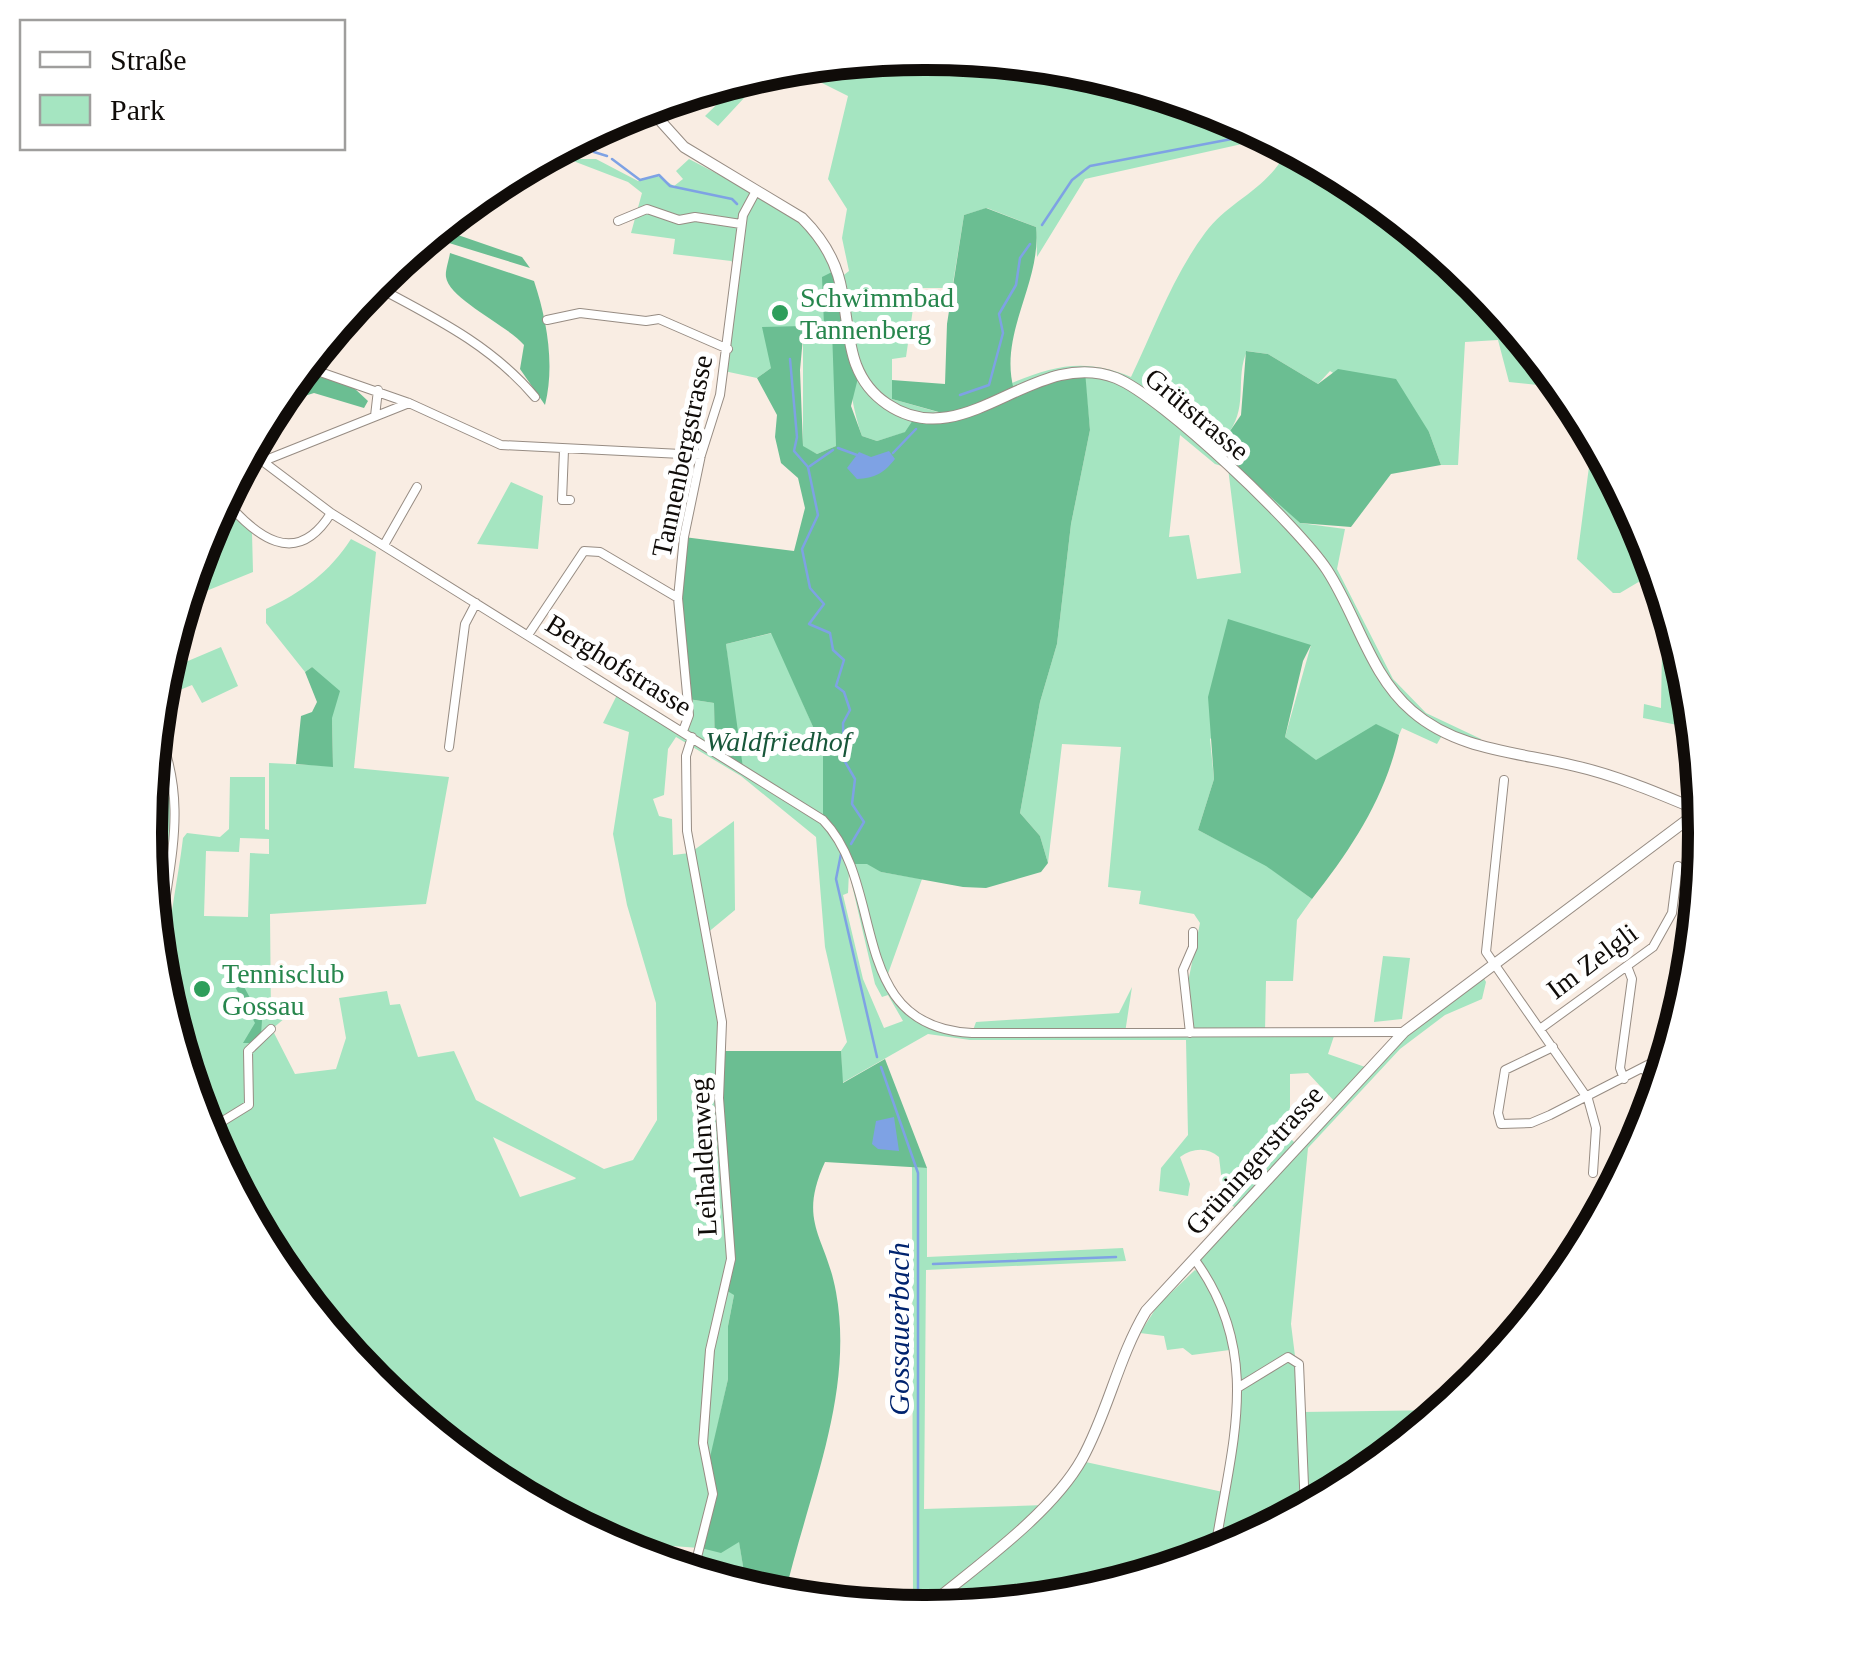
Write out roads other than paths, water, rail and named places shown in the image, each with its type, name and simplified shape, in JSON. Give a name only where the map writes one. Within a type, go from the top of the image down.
[{"type":"main road","name":"Grütstrasse","points":[[658,119],[684,147],[802,218],[825,244],[840,278],[846,332],[859,374],[887,404],[915,417],[942,419],[983,407],[1060,373],[1085,371],[1127,384],[1158,405],[1295,529],[1342,594],[1389,686],[1422,719],[1479,746],[1578,766],[1687,805]]},
{"type":"main road","name":"Grüningerstrasse","points":[[941,1594],[1066,1483],[1095,1432],[1146,1311],[1404,1032],[1688,821]]},
{"type":"street","name":"Tannenbergstrasse","points":[[683,731],[689,715],[678,598],[684,537],[701,455],[720,394],[742,224],[756,191]]},
{"type":"street","points":[[618,221],[647,209],[679,220],[694,217],[742,224]]},
{"type":"street","points":[[386,293],[468,336],[502,361],[535,398]]},
{"type":"street","points":[[650,306],[659,318],[728,349]]},
{"type":"street","points":[[547,320],[580,313],[646,322],[659,318]]},
{"type":"street","points":[[318,371],[409,402],[501,445],[701,455]]},
{"type":"street","points":[[374,416],[378,390]]},
{"type":"street","points":[[261,462],[409,402]]},
{"type":"street","points":[[564,450],[562,500],[570,500]]},
{"type":"street","name":"Berghofstrasse","points":[[261,462],[384,546],[808,808],[832,829],[857,875],[877,966],[897,998],[925,1020],[963,1032],[1404,1032]]},
{"type":"street","points":[[384,546],[418,487]]},
{"type":"street","points":[[235,510],[255,533],[291,544],[310,537],[331,512]]},
{"type":"street","points":[[528,635],[573,560],[584,551],[600,552],[678,598]]},
{"type":"street","points":[[449,747],[464,624],[476,602]]},
{"type":"street","name":"Leihaldenweg","points":[[692,737],[686,759],[687,830],[722,1022],[719,1098],[730,1259],[710,1350],[703,1443],[712,1494],[696,1560]]},
{"type":"street","points":[[167,754],[173,770],[176,808],[167,909]]},
{"type":"street","points":[[1504,780],[1486,946],[1494,966],[1588,1099],[1596,1128],[1593,1173]]},
{"type":"street","name":"Im Zelgli","points":[[1540,1029],[1654,946],[1669,923],[1678,866]]},
{"type":"street","points":[[1190,1033],[1183,970],[1193,948],[1193,932]]},
{"type":"street","points":[[1624,1079],[1620,1068],[1632,979],[1627,966]]},
{"type":"street","points":[[220,1123],[249,1105],[248,1050],[271,1029]]},
{"type":"street","points":[[1552,1047],[1506,1070],[1498,1120],[1506,1126],[1531,1123],[1588,1099],[1651,1065]]},
{"type":"street","points":[[1645,1069],[1648,1076]]},
{"type":"street","points":[[1195,1260],[1231,1322],[1239,1386],[1217,1537]]},
{"type":"street","points":[[1239,1386],[1288,1356],[1299,1364],[1304,1494]]},
{"type":"water","points":[[889,451],[895,459],[874,476],[857,479],[847,468],[859,452],[871,457]]},
{"type":"water","points":[[894,1117],[899,1151],[878,1149],[872,1144],[876,1121]]},
{"type":"waterway","points":[[1042,225],[1072,180],[1090,166],[1238,138]]},
{"type":"waterway","name":"Gossauerbach","points":[[594,152],[607,156]]},
{"type":"waterway","name":"Gossauerbach","points":[[612,159],[640,180],[659,175],[670,186],[732,199],[737,204]]},
{"type":"waterway","points":[[960,395],[989,385],[1003,333],[999,314],[1016,285],[1020,258],[1030,244]]},
{"type":"waterway","name":"Gossauerbach","points":[[790,359],[797,437],[794,451],[808,467],[818,515],[802,549],[810,588],[824,604],[809,624],[830,633],[833,650],[844,660],[836,686],[844,692],[850,710],[843,723],[844,760],[855,779],[852,804],[864,822],[851,844]]},
{"type":"waterway","points":[[893,453],[916,429]]},
{"type":"waterway","points":[[838,448],[857,455]]},
{"type":"waterway","points":[[810,466],[833,450]]},
{"type":"waterway","name":"Gossauerbach","points":[[841,854],[836,879],[877,1057]]},
{"type":"waterway","name":"Gossauerbach","points":[[881,1067],[918,1173],[918,1595]]},
{"type":"waterway","points":[[933,1264],[1116,1257]]},
{"type":"place","name":"Schwimmbad Tannenberg","points":[[780,313]]},
{"type":"place","name":"Tennisclub Gossau","points":[[202,989]]},
{"type":"park label","name":"Waldfriedhof","points":[[778,741]]}]
